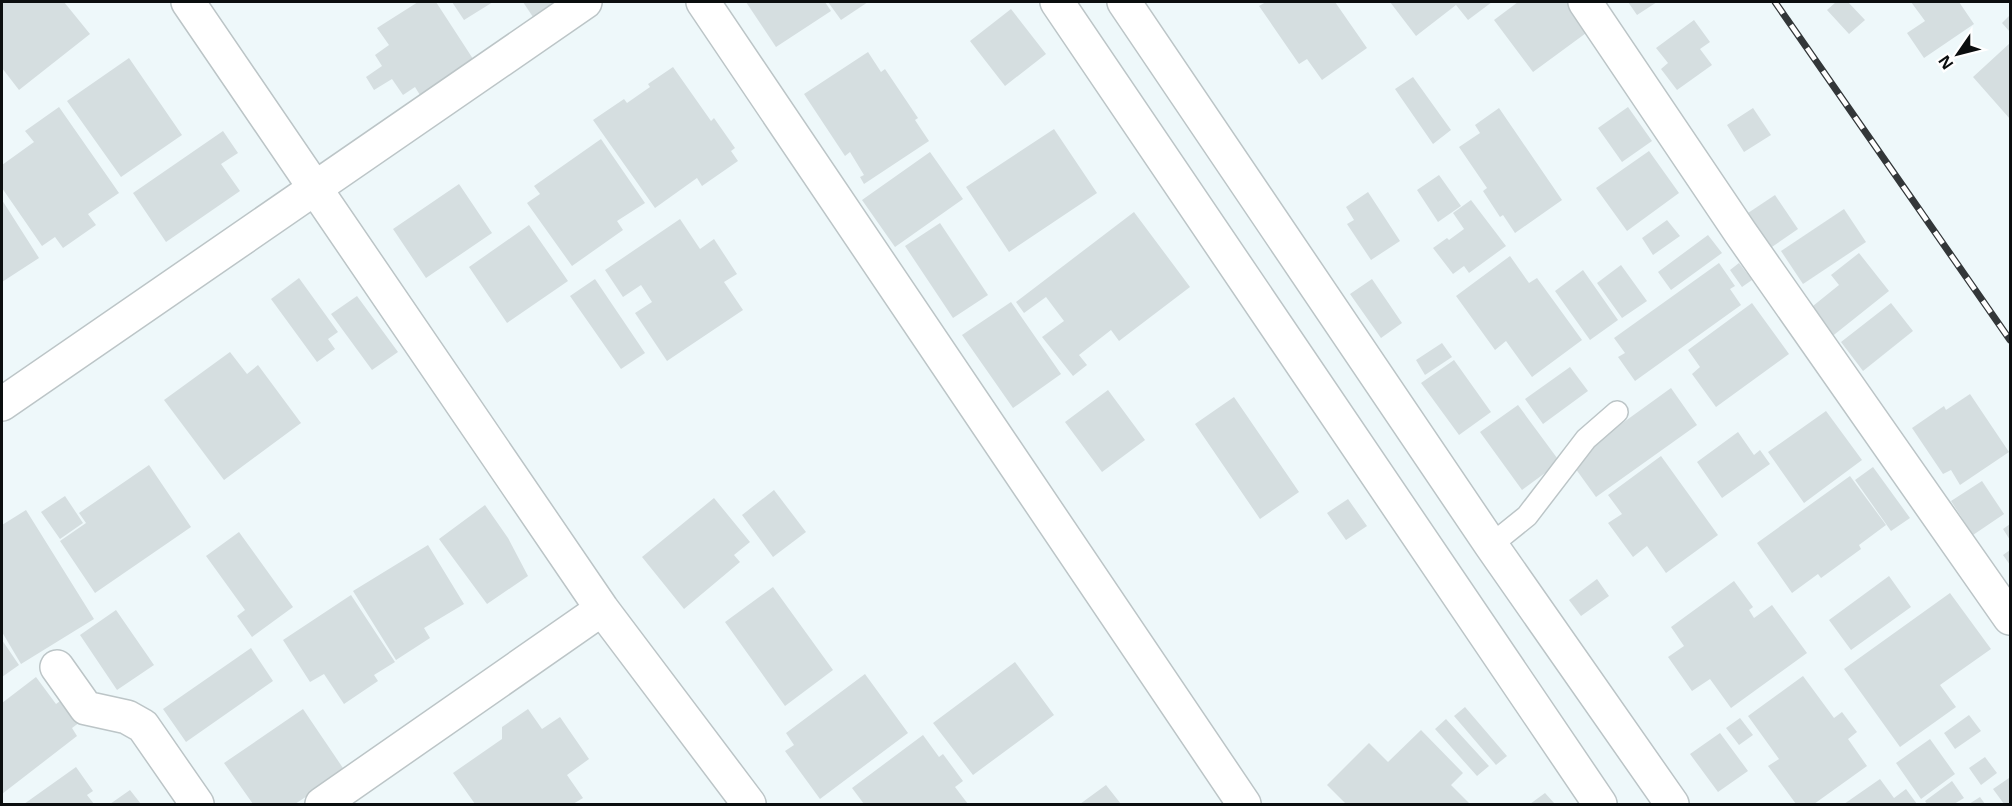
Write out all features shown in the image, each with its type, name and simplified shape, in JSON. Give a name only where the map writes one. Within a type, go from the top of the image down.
[{"type":"street","points":[[189,2],[602,609],[749,804]]},
{"type":"street","points":[[2,404],[585,2]]},
{"type":"street","points":[[703,2],[1244,804]]},
{"type":"street","points":[[1058,2],[1600,804]]},
{"type":"street","points":[[1124,2],[1491,545],[1672,804]]},
{"type":"street","points":[[1585,2],[1740,232],[2010,618]]},
{"type":"street","points":[[322,804],[602,609]]},
{"type":"street","points":[[57,667],[86,708],[127,717],[143,726],[197,804]]},
{"type":"lane","points":[[1491,545],[1527,516],[1586,439],[1617,412]]},
{"type":"building","points":[[2,2],[64,2],[90,34],[19,90],[2,68]]},
{"type":"building","points":[[418,2],[436,2],[477,65],[423,100],[415,87],[403,95],[392,79],[374,90],[366,77],[382,66],[375,55],[389,45],[377,28]]},
{"type":"building","points":[[452,2],[493,2],[464,20]]},
{"type":"building","points":[[523,2],[558,2],[533,17]]},
{"type":"building","points":[[746,2],[825,2],[831,11],[776,47]]},
{"type":"building","points":[[828,2],[868,2],[841,20]]},
{"type":"building","points":[[1266,2],[1335,2],[1367,48],[1322,80],[1307,59],[1299,64],[1259,6]]},
{"type":"building","points":[[1390,2],[1492,2],[1468,20],[1456,5],[1416,36]]},
{"type":"building","points":[[1518,2],[1579,2],[1597,25],[1533,72],[1494,20]]},
{"type":"building","points":[[1628,2],[1657,2],[1637,15]]},
{"type":"building","points":[[1836,2],[1848,2],[1865,20],[1849,34],[1827,10]]},
{"type":"building","points":[[1911,2],[1959,2],[1974,24],[1924,58],[1907,33],[1925,21]]},
{"type":"building","points":[[1011,9],[1046,54],[1005,86],[970,41]]},
{"type":"building","points":[[2010,15],[2010,32],[2002,23]]},
{"type":"building","points":[[1694,20],[1710,42],[1700,49],[1712,65],[1677,90],[1661,69],[1668,63],[1656,48]]},
{"type":"building","points":[[2010,43],[2010,119],[1973,77]]},
{"type":"building","points":[[868,52],[881,72],[885,69],[918,118],[915,120],[929,141],[864,184],[860,177],[864,175],[850,152],[845,156],[804,94]]},
{"type":"building","points":[[129,58],[182,135],[121,177],[67,101]]},
{"type":"building","points":[[673,67],[711,121],[714,118],[735,148],[731,151],[738,161],[702,186],[697,178],[655,208],[593,120],[624,99],[627,103],[650,87],[648,84]]},
{"type":"building","points":[[1413,77],[1451,130],[1433,144],[1395,89]]},
{"type":"building","points":[[59,107],[119,193],[88,214],[96,225],[63,248],[55,237],[42,246],[2,188],[2,165],[34,142],[25,131]]},
{"type":"building","points":[[1628,107],[1652,141],[1622,162],[1598,128]]},
{"type":"building","points":[[1499,108],[1562,200],[1515,233],[1503,215],[1500,217],[1483,191],[1487,188],[1459,147],[1480,133],[1475,125]]},
{"type":"building","points":[[1753,108],[1771,135],[1744,152],[1727,125]]},
{"type":"building","points":[[1054,129],[1097,193],[1009,252],[966,187]]},
{"type":"building","points":[[223,131],[238,153],[221,164],[240,191],[166,242],[133,193]]},
{"type":"building","points":[[601,139],[645,203],[617,221],[623,230],[572,266],[527,203],[540,194],[534,186]]},
{"type":"building","points":[[1649,151],[1679,193],[1627,231],[1596,188]]},
{"type":"building","points":[[930,152],[963,199],[895,247],[862,200]]},
{"type":"building","points":[[1439,175],[1461,206],[1438,222],[1417,190]]},
{"type":"building","points":[[459,184],[492,233],[426,278],[393,229]]},
{"type":"building","points":[[1368,192],[1400,241],[1371,260],[1347,224],[1354,220],[1346,207]]},
{"type":"building","points":[[1775,195],[1798,229],[1766,251],[1742,217]]},
{"type":"building","points":[[2,200],[39,258],[2,282]]},
{"type":"building","points":[[1471,200],[1506,246],[1469,273],[1464,266],[1453,274],[1433,248],[1464,229],[1453,213]]},
{"type":"building","points":[[1844,209],[1866,242],[1803,284],[1781,251]]},
{"type":"building","points":[[1134,212],[1190,287],[1119,341],[1111,330],[1079,355],[1087,365],[1073,376],[1042,337],[1064,321],[1046,297],[1024,313],[1016,302]]},
{"type":"building","points":[[680,219],[700,249],[714,239],[737,274],[724,282],[743,310],[667,361],[635,313],[652,302],[641,285],[623,297],[605,270]]},
{"type":"building","points":[[1667,220],[1680,236],[1653,255],[1642,238]]},
{"type":"building","points":[[940,223],[988,295],[953,318],[905,246]]},
{"type":"building","points":[[529,225],[568,281],[507,323],[469,267]]},
{"type":"building","points":[[1708,235],[1722,253],[1671,290],[1658,272]]},
{"type":"building","points":[[1859,253],[1889,291],[1830,338],[1808,310],[1839,285],[1831,275]]},
{"type":"building","points":[[1510,256],[1529,283],[1537,278],[1582,340],[1532,377],[1506,341],[1495,350],[1456,296]]},
{"type":"building","points":[[1719,263],[1735,286],[1730,289],[1741,305],[1635,381],[1618,357],[1625,353],[1614,338]]},
{"type":"building","points":[[1739,263],[1752,280],[1742,287],[1730,270]]},
{"type":"building","points":[[1621,265],[1647,301],[1622,318],[1597,283]]},
{"type":"building","points":[[1583,270],[1618,320],[1590,340],[1555,291]]},
{"type":"building","points":[[299,278],[338,332],[328,339],[335,349],[317,362],[271,299]]},
{"type":"building","points":[[595,279],[645,353],[621,369],[570,296]]},
{"type":"building","points":[[1372,279],[1402,323],[1381,338],[1350,294]]},
{"type":"building","points":[[357,296],[398,352],[372,370],[331,314]]},
{"type":"building","points":[[1011,302],[1061,374],[1013,408],[962,335]]},
{"type":"building","points":[[1752,303],[1789,354],[1716,407],[1692,374],[1700,367],[1688,350]]},
{"type":"building","points":[[1891,303],[1913,331],[1863,371],[1841,342]]},
{"type":"building","points":[[1442,343],[1452,357],[1425,375],[1416,360]]},
{"type":"building","points":[[230,352],[247,374],[258,365],[301,423],[224,480],[164,400]]},
{"type":"building","points":[[1454,360],[1491,412],[1459,435],[1421,383]]},
{"type":"building","points":[[1570,367],[1588,391],[1543,424],[1525,399]]},
{"type":"building","points":[[1671,388],[1697,425],[1596,497],[1570,461]]},
{"type":"building","points":[[1108,390],[1145,440],[1102,472],[1065,422]]},
{"type":"building","points":[[1970,394],[2009,452],[1960,485],[1951,470],[1943,474],[1912,428],[1944,406],[1946,410]]},
{"type":"building","points":[[1234,397],[1299,492],[1260,519],[1195,424]]},
{"type":"building","points":[[1518,405],[1560,462],[1522,490],[1480,432]]},
{"type":"building","points":[[1826,411],[1862,460],[1804,503],[1768,452]]},
{"type":"building","points":[[1738,432],[1754,455],[1760,450],[1770,464],[1722,498],[1697,462]]},
{"type":"building","points":[[1661,456],[1718,535],[1666,573],[1647,546],[1633,557],[1608,523],[1622,514],[1608,495]]},
{"type":"building","points":[[149,465],[191,527],[95,593],[60,541],[86,523],[79,513]]},
{"type":"building","points":[[1873,467],[1910,518],[1891,531],[1855,480]]},
{"type":"building","points":[[1850,476],[1886,525],[1859,545],[1861,549],[1821,578],[1818,574],[1792,593],[1757,543]]},
{"type":"building","points":[[1982,481],[2004,514],[1973,535],[1951,501]]},
{"type":"building","points":[[774,490],[806,532],[773,557],[742,515]]},
{"type":"building","points":[[65,496],[83,523],[60,539],[41,512]]},
{"type":"building","points":[[714,498],[750,542],[734,555],[740,562],[684,609],[642,557]]},
{"type":"building","points":[[1348,499],[1367,526],[1346,540],[1327,513]]},
{"type":"building","points":[[485,505],[508,538],[528,576],[487,604],[439,539]]},
{"type":"building","points":[[26,510],[94,619],[21,664],[2,632],[2,525]]},
{"type":"building","points":[[2010,524],[2010,540],[2003,529]]},
{"type":"building","points":[[239,532],[293,607],[252,637],[237,616],[245,610],[206,556]]},
{"type":"building","points":[[428,545],[464,604],[424,628],[430,638],[396,660],[353,591]]},
{"type":"building","points":[[2010,550],[2010,565],[2003,555]]},
{"type":"building","points":[[1889,576],[1911,607],[1851,650],[1829,620]]},
{"type":"building","points":[[1597,579],[1609,596],[1581,616],[1569,600]]},
{"type":"building","points":[[1734,581],[1753,607],[1749,610],[1754,618],[1772,605],[1807,653],[1731,708],[1710,679],[1692,691],[1668,657],[1684,646],[1671,627]]},
{"type":"building","points":[[773,587],[833,670],[785,706],[725,622]]},
{"type":"building","points":[[1950,593],[1991,649],[1940,685],[1956,707],[1900,747],[1844,669]]},
{"type":"building","points":[[351,595],[395,662],[374,675],[378,681],[344,704],[324,674],[310,682],[283,640]]},
{"type":"building","points":[[116,610],[154,665],[117,690],[80,635]]},
{"type":"building","points":[[2,640],[19,665],[2,677]]},
{"type":"building","points":[[251,648],[273,681],[186,742],[163,709]]},
{"type":"building","points":[[1015,662],[1054,715],[973,775],[933,723]]},
{"type":"building","points":[[865,674],[908,733],[820,799],[785,751],[794,745],[786,733]]},
{"type":"building","points":[[1803,676],[1834,718],[1842,712],[1857,732],[1848,739],[1867,766],[1814,804],[1796,804],[1768,766],[1779,759],[1748,716]]},
{"type":"building","points":[[36,677],[56,704],[63,699],[80,722],[72,728],[77,736],[2,794],[2,703]]},
{"type":"building","points":[[1465,707],[1507,756],[1496,765],[1454,716]]},
{"type":"building","points":[[303,709],[345,771],[295,804],[253,804],[224,763]]},
{"type":"building","points":[[528,709],[542,729],[560,717],[589,759],[567,775],[583,798],[573,804],[475,804],[453,773],[502,739],[502,727]]},
{"type":"building","points":[[1969,715],[1981,731],[1955,749],[1944,733]]},
{"type":"building","points":[[1740,718],[1753,735],[1739,745],[1726,728]]},
{"type":"building","points":[[1446,719],[1489,766],[1477,776],[1435,729]]},
{"type":"building","points":[[1421,730],[1463,773],[1451,785],[1470,804],[1346,804],[1327,785],[1369,743],[1388,762]]},
{"type":"building","points":[[1720,733],[1748,771],[1718,792],[1690,754]]},
{"type":"building","points":[[923,735],[939,757],[943,754],[963,781],[955,787],[968,804],[864,804],[852,788]]},
{"type":"building","points":[[1930,739],[1955,774],[1921,799],[1896,763]]},
{"type":"building","points":[[1985,757],[1997,773],[1981,785],[1969,768]]},
{"type":"building","points":[[76,767],[93,791],[87,795],[94,804],[24,804]]},
{"type":"building","points":[[2009,778],[2010,804],[2004,804],[1993,789]]},
{"type":"building","points":[[1880,779],[1894,798],[1906,789],[1917,804],[1844,804]]},
{"type":"building","points":[[1952,781],[1964,798],[1954,804],[1927,804],[1925,801]]},
{"type":"building","points":[[1106,785],[1121,804],[1080,804]]},
{"type":"building","points":[[130,790],[141,804],[110,804]]},
{"type":"building","points":[[1545,793],[1555,804],[1530,804]]},
{"type":"building","points":[[1980,797],[1985,804],[1969,804]]},
{"type":"railway","points":[[1775,2],[2010,340]]}]
